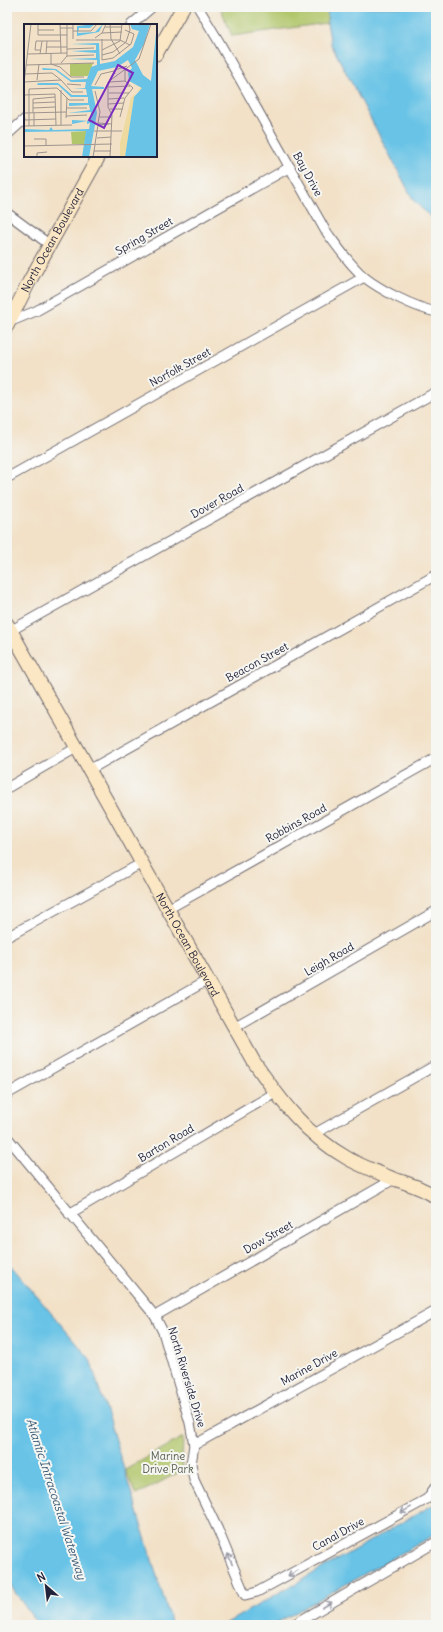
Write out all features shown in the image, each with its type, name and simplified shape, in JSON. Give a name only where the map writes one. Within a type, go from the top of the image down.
[{"type":"main road","points":[[157,52],[183,7]]},
{"type":"main road","name":"North Ocean Boulevard","points":[[8,324],[98,157]]},
{"type":"main road","name":"North Ocean Boulevard","points":[[9,627],[254,1062],[275,1092],[294,1116],[314,1134],[347,1158],[394,1179],[414,1185],[436,1197]]},
{"type":"street","points":[[132,24],[152,7]]},
{"type":"street","name":"Bay Drive","points":[[198,7],[325,230],[342,253],[364,277],[422,309],[436,312]]},
{"type":"street","points":[[7,135],[24,120]]},
{"type":"street","name":"Spring Street","points":[[8,324],[36,311],[290,167]]},
{"type":"street","points":[[7,213],[50,245]]},
{"type":"street","name":"Norfolk Street","points":[[7,478],[364,277]]},
{"type":"street","name":"Dover Road","points":[[9,627],[436,392]]},
{"type":"street","name":"Beacon Street","points":[[89,770],[436,575]]},
{"type":"street","points":[[7,788],[76,748]]},
{"type":"street","name":"Robbins Road","points":[[168,909],[436,758]]},
{"type":"street","points":[[7,937],[142,863]]},
{"type":"street","name":"Leigh Road","points":[[234,1027],[436,911]]},
{"type":"street","points":[[7,1094],[208,980]]},
{"type":"street","points":[[314,1134],[436,1065]]},
{"type":"street","name":"Barton Road","points":[[70,1214],[275,1092]]},
{"type":"street","name":"North Riverside Drive","points":[[7,1137],[155,1316],[163,1332],[190,1423],[194,1445],[191,1464],[194,1480],[218,1530],[246,1595]]},
{"type":"street","name":"Dow Street","points":[[155,1316],[394,1179]]},
{"type":"street","name":"Marine Drive","points":[[194,1445],[436,1311]]},
{"type":"street","name":"Canal Drive","points":[[246,1595],[258,1592],[427,1498],[436,1486]]},
{"type":"street","points":[[293,1625],[436,1542]]},
{"type":"green space","points":[[220,7],[328,7],[327,23],[232,36]]},
{"type":"green space","name":"Marine Drive Park","points":[[183,1437],[183,1470],[136,1495],[125,1470]]},
{"type":"water","points":[[328,7],[436,7],[436,222],[414,201],[331,44],[327,23]]},
{"type":"water","name":"Atlantic Intracoastal Waterway","points":[[7,1261],[90,1359],[172,1625],[38,1625],[7,1581]]},
{"type":"water","points":[[436,1503],[436,1534],[273,1625],[223,1625]]}]
